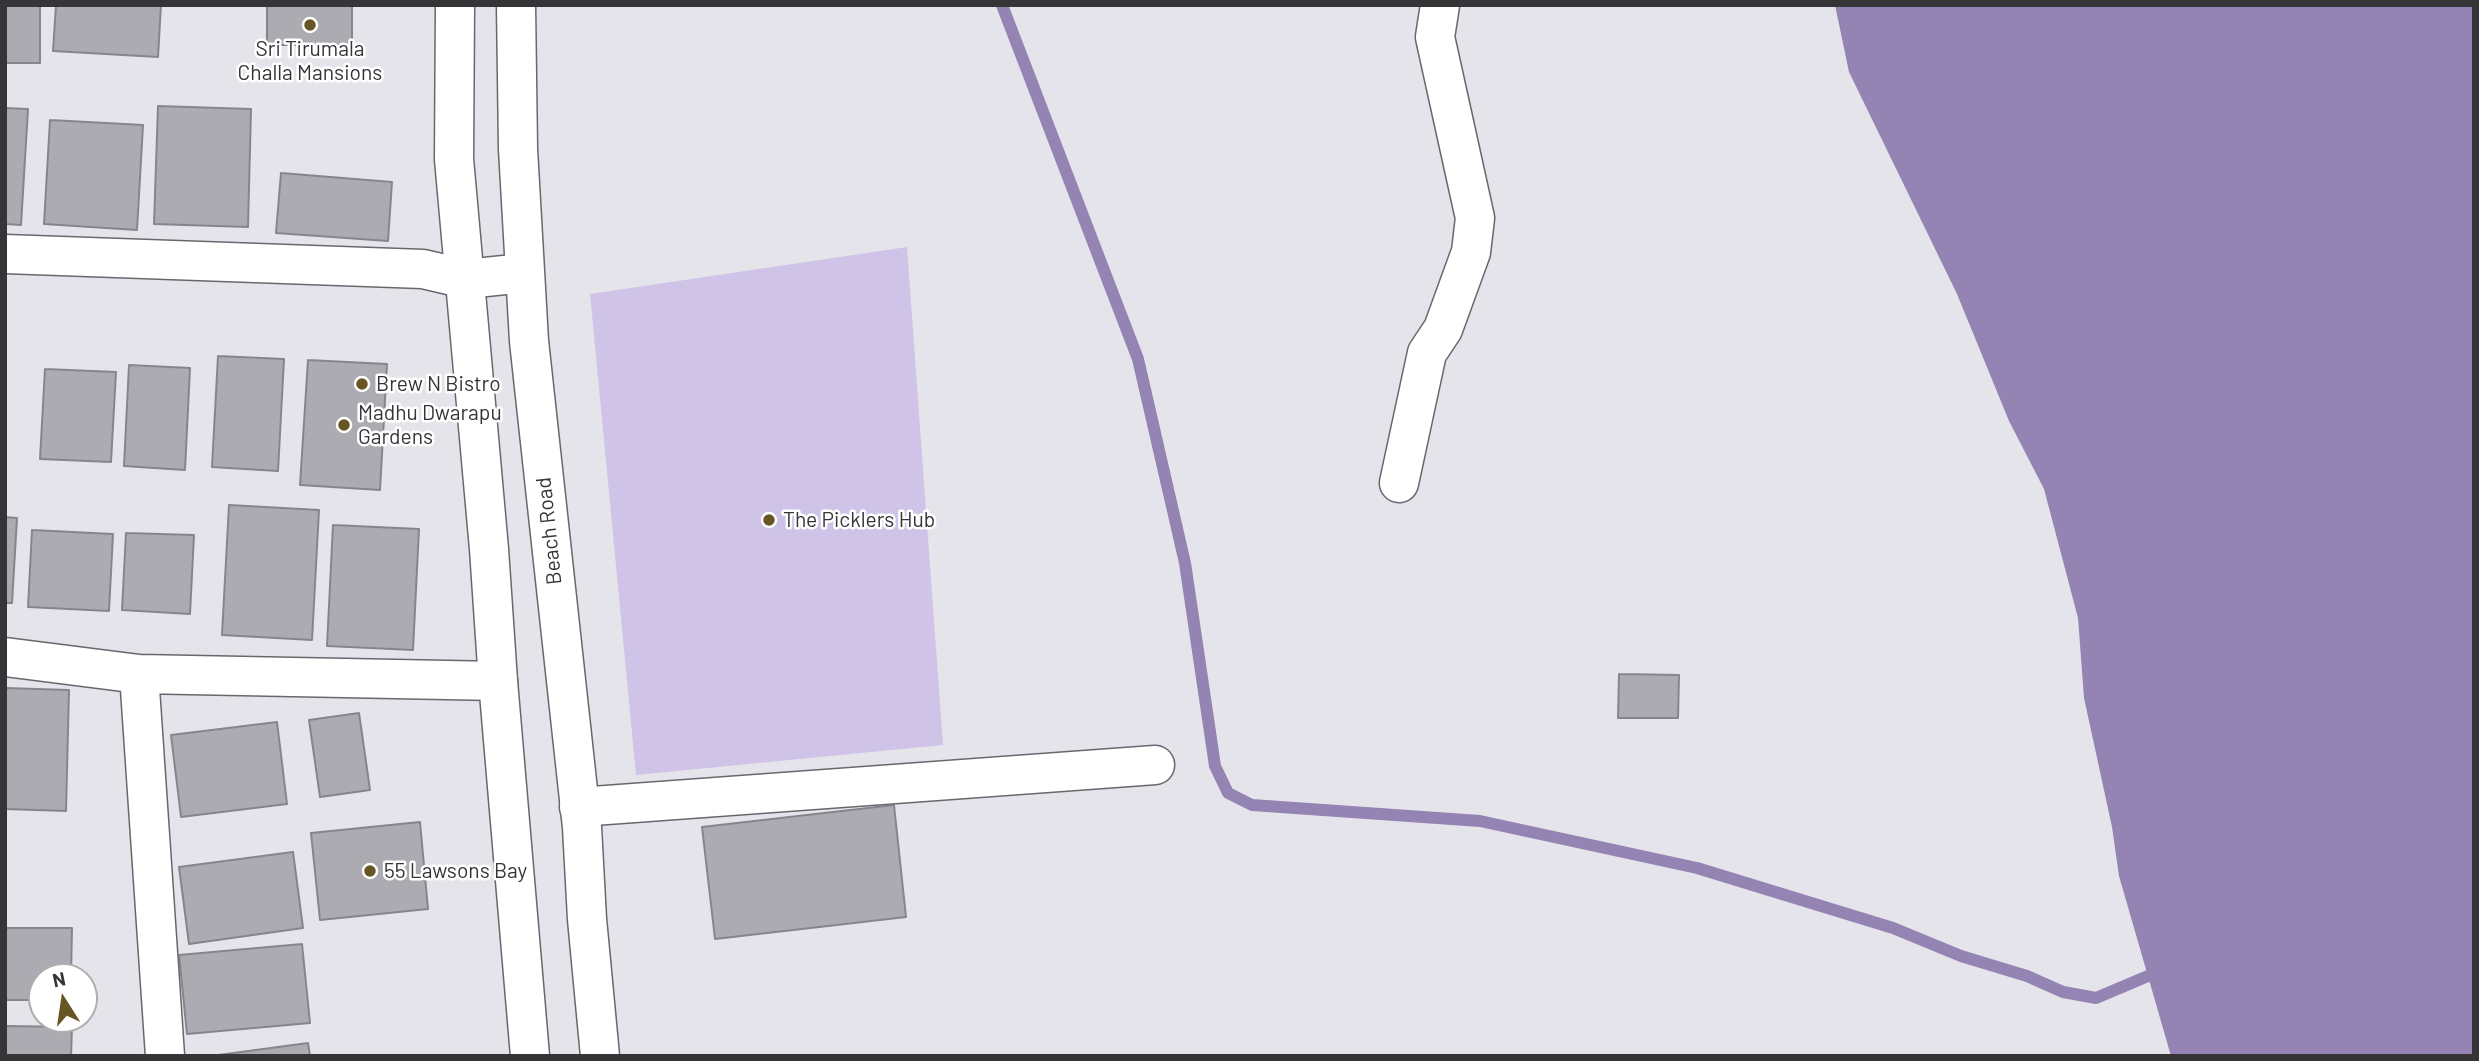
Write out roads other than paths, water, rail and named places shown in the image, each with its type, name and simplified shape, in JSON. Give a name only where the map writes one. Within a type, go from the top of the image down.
[{"type":"main road","points":[[455,5],[454,159],[530,1056]]},
{"type":"main road","name":"Beach Road","points":[[516,5],[518,149],[529,341],[579,807],[600,1056]]},
{"type":"main road","points":[[1399,483],[1427,354],[1443,329],[1471,252],[1475,218],[1435,37],[1440,5]]},
{"type":"main road","points":[[5,254],[423,268],[466,279],[524,273]]},
{"type":"main road","points":[[5,657],[139,674],[498,681]]},
{"type":"main road","points":[[139,674],[165,1056]]},
{"type":"main road","points":[[579,807],[1155,765]]},
{"type":"waterway","points":[[1002,5],[1138,359],[1185,563],[1215,766],[1228,793],[1252,805],[1480,821],[1697,868],[1893,928],[1961,956],[2027,976],[2063,992],[2096,998],[2148,976]]},
{"type":"place","name":"Sri Tirumala Challa Mansions","points":[[310,25]]},
{"type":"place","name":"Brew N Bistro","points":[[362,384]]},
{"type":"place","name":"Madhu Dwarapu Gardens","points":[[344,425]]},
{"type":"place","name":"The Picklers Hub","points":[[769,520]]},
{"type":"place","name":"55 Lawsons Bay","points":[[370,871]]}]
